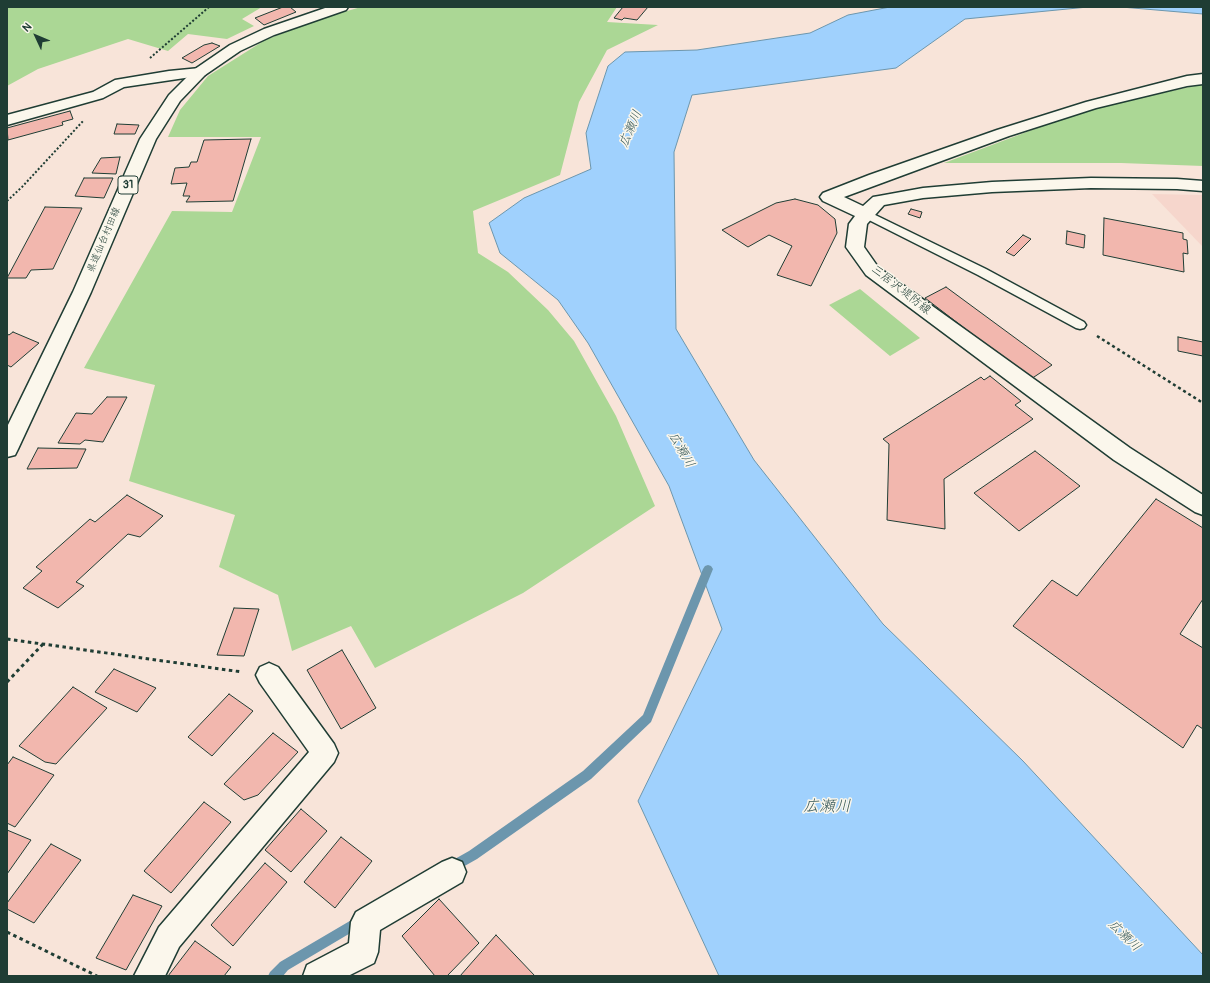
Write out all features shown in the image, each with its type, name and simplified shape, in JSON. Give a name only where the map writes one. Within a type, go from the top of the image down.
[{"type":"street","name":"県道仙台村田線","points":[[7,449],[82,292],[148,139],[174,98],[200,72],[235,48],[269,32],[341,7]]},
{"type":"street","points":[[7,120],[98,95],[120,83],[169,75],[200,72]]},
{"type":"street","points":[[865,214],[829,197],[875,178],[1003,132],[1091,105],[1188,81],[1203,79]]},
{"type":"street","name":"三居沢堤防線","points":[[1203,186],[1177,184],[1091,183],[992,187],[923,193],[879,201],[865,214],[858,224],[855,247],[872,271],[1122,454],[1203,506]]},
{"type":"street","points":[[149,976],[169,937],[325,753],[269,675]]},
{"type":"street","points":[[318,976],[363,952],[366,922],[452,872]]},
{"type":"lane","points":[[865,214],[982,272],[1080,325]]},
{"type":"path","points":[[1080,325],[1203,403]]},
{"type":"path","points":[[7,638],[269,675]]},
{"type":"path","points":[[7,682],[43,643]]},
{"type":"path","points":[[7,932],[97,976]]},
{"type":"shaded area","points":[[1152,194],[1203,195],[1203,247]]},
{"type":"green space","points":[[7,7],[262,7],[242,19],[254,26],[227,39],[188,34],[168,51],[128,39],[38,69],[7,86]]},
{"type":"green space","points":[[361,7],[617,7],[607,22],[658,25],[607,50],[579,102],[560,175],[473,211],[478,253],[508,272],[548,310],[574,341],[616,416],[655,506],[523,593],[375,668],[351,626],[292,651],[278,595],[219,567],[235,515],[129,481],[155,385],[84,368],[172,211],[232,212],[261,137],[168,137],[180,110],[208,76],[265,40],[323,18]]},
{"type":"green space","points":[[1203,84],[1203,166],[1121,163],[944,163],[1085,110]]},
{"type":"green space","points":[[860,289],[920,338],[890,356],[829,305]]},
{"type":"water","name":"広瀬川","points":[[890,7],[1088,7],[965,19],[896,68],[692,95],[674,152],[676,329],[754,460],[883,624],[1023,761],[1203,955],[1203,976],[719,976],[638,801],[722,629],[669,486],[588,343],[558,300],[500,253],[489,223],[524,198],[591,169],[586,133],[608,66],[625,52],[697,50],[810,33],[848,15]]},
{"type":"water","points":[[1121,7],[1203,7],[1203,14]]},
{"type":"building","points":[[283,7],[290,7],[296,12],[264,25],[255,18]]},
{"type":"building","points":[[623,7],[648,7],[637,20],[624,18],[622,20],[614,18]]},
{"type":"building","points":[[212,43],[220,46],[192,63],[182,58],[204,45]]},
{"type":"building","points":[[70,111],[73,119],[62,122],[63,125],[8,140],[7,128]]},
{"type":"building","points":[[117,124],[139,125],[135,134],[114,134]]},
{"type":"building","points":[[251,139],[233,201],[186,202],[190,196],[183,196],[187,183],[171,184],[175,168],[189,167],[191,162],[197,162],[204,140]]},
{"type":"building","points":[[120,157],[116,174],[92,173],[101,158]]},
{"type":"building","points":[[84,178],[113,178],[104,198],[75,196]]},
{"type":"building","points":[[795,199],[818,205],[835,219],[837,233],[811,286],[777,275],[792,246],[769,235],[748,247],[722,230],[776,203]]},
{"type":"building","points":[[45,207],[82,208],[53,269],[31,270],[26,278],[7,278]]},
{"type":"building","points":[[911,209],[922,212],[920,218],[908,214]]},
{"type":"building","points":[[1104,218],[1183,233],[1183,239],[1187,240],[1188,254],[1183,253],[1184,272],[1103,255]]},
{"type":"building","points":[[1067,231],[1085,235],[1084,248],[1066,244]]},
{"type":"building","points":[[1023,235],[1031,239],[1014,256],[1006,252]]},
{"type":"building","points":[[946,287],[1052,365],[1031,379],[925,298]]},
{"type":"building","points":[[13,332],[39,343],[11,367],[7,365],[7,334],[9,335]]},
{"type":"building","points":[[1178,337],[1203,342],[1203,356],[1178,351]]},
{"type":"building","points":[[990,376],[1021,401],[1015,405],[1033,419],[944,479],[945,529],[887,520],[889,444],[883,439],[981,377],[984,380]]},
{"type":"building","points":[[107,397],[127,397],[103,442],[85,440],[80,444],[58,443],[76,413],[92,414]]},
{"type":"building","points":[[38,448],[86,449],[77,468],[27,469]]},
{"type":"building","points":[[1035,451],[1080,486],[1019,531],[974,493]]},
{"type":"building","points":[[127,495],[163,516],[140,537],[128,534],[76,582],[84,586],[58,608],[23,588],[42,571],[36,567],[90,519],[95,522]]},
{"type":"building","points":[[1156,499],[1203,528],[1203,599],[1180,634],[1203,648],[1203,729],[1197,725],[1183,748],[1013,626],[1052,580],[1077,596]]},
{"type":"building","points":[[234,608],[259,609],[244,656],[217,655]]},
{"type":"building","points":[[342,650],[376,708],[341,729],[307,670]]},
{"type":"building","points":[[114,669],[156,688],[137,712],[95,692]]},
{"type":"building","points":[[73,687],[107,708],[56,764],[45,762],[19,746]]},
{"type":"building","points":[[229,694],[253,711],[212,756],[188,737]]},
{"type":"building","points":[[273,733],[298,752],[258,795],[244,800],[224,784]]},
{"type":"building","points":[[13,757],[54,775],[15,827],[7,823],[7,765]]},
{"type":"building","points":[[204,802],[231,822],[171,893],[144,871]]},
{"type":"building","points":[[301,809],[327,831],[291,872],[265,850]]},
{"type":"building","points":[[7,830],[31,840],[7,874]]},
{"type":"building","points":[[341,837],[372,861],[335,908],[304,882]]},
{"type":"building","points":[[51,844],[81,860],[34,923],[7,909],[7,903]]},
{"type":"building","points":[[265,863],[287,882],[233,946],[211,925]]},
{"type":"building","points":[[133,895],[162,906],[126,970],[96,958]]},
{"type":"building","points":[[439,899],[479,943],[447,976],[435,976],[402,936]]},
{"type":"building","points":[[496,935],[535,976],[460,976]]},
{"type":"building","points":[[195,941],[231,967],[224,976],[168,976]]},
{"type":"waterway","points":[[450,868],[473,855],[587,775],[647,718],[708,569]]},
{"type":"waterway","points":[[274,976],[284,966],[360,921]]}]
